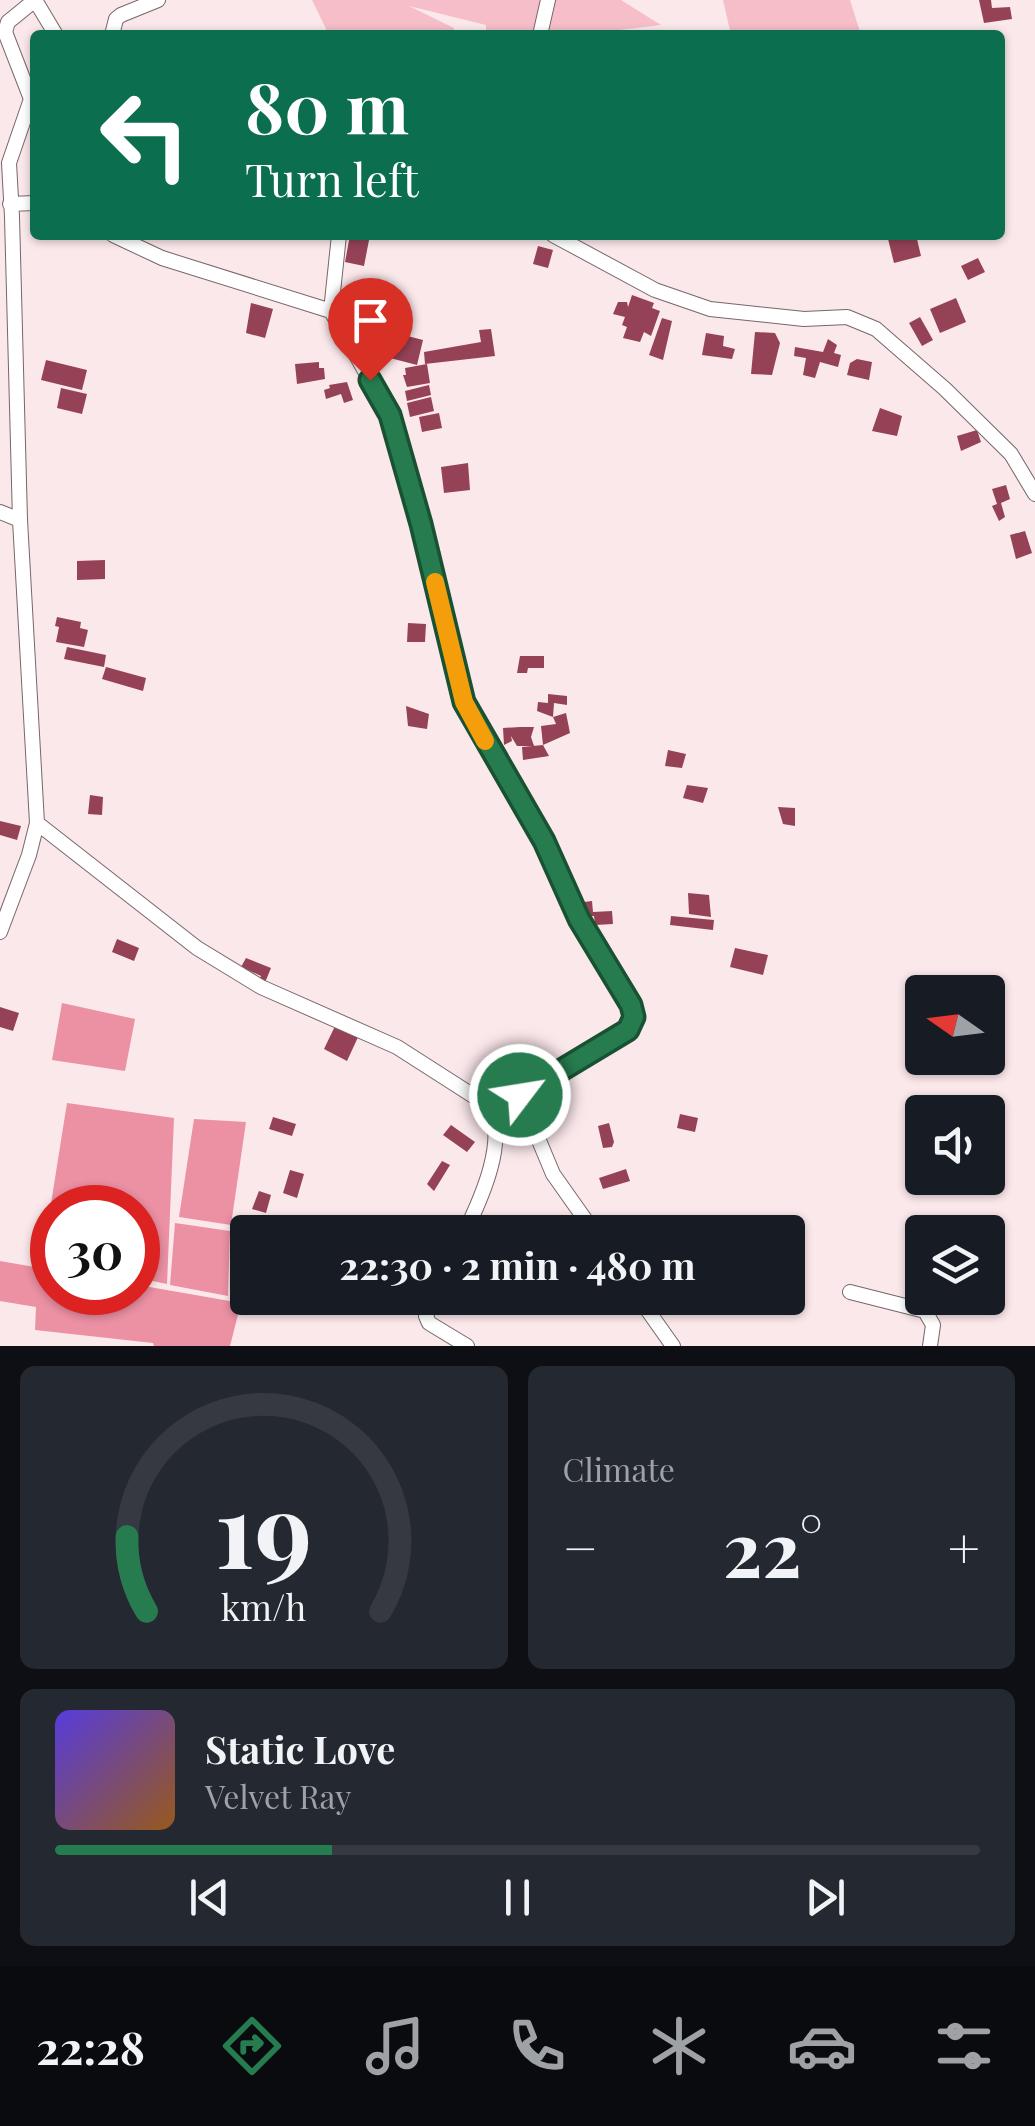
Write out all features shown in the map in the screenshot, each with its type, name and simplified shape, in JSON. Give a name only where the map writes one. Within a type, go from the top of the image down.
[{"type":"street","points":[[30,97],[4,32],[8,22],[35,0],[53,30]]},
{"type":"street","points":[[113,30],[121,15],[158,0]]},
{"type":"street","points":[[541,30],[548,0]]},
{"type":"street","points":[[0,932],[29,856],[37,823],[20,520],[10,204],[10,163],[30,103]]},
{"type":"street","points":[[10,204],[30,203]]},
{"type":"street","points":[[124,240],[162,258],[331,311]]},
{"type":"street","points":[[339,240],[331,311],[390,415],[464,702],[544,841],[579,919],[631,1005],[634,1017],[628,1030],[494,1114]]},
{"type":"street","points":[[562,240],[655,290],[710,309],[804,319],[847,317],[876,328],[946,389],[1011,454],[1035,494]]},
{"type":"street","points":[[0,512],[20,520]]},
{"type":"street","points":[[37,823],[197,948],[261,987],[397,1047],[486,1104],[494,1114],[496,1132],[486,1188],[473,1215]]},
{"type":"street","points":[[520,1095],[553,1174],[582,1215]]},
{"type":"street","points":[[850,1292],[925,1311],[933,1325],[930,1346]]},
{"type":"street","points":[[426,1315],[429,1322],[467,1346]]},
{"type":"street","points":[[651,1315],[673,1346]]},
{"type":"shaded area","points":[[312,0],[621,0],[661,25],[619,30],[486,30],[486,25],[409,6],[454,30],[327,30]]},
{"type":"shaded area","points":[[723,0],[850,0],[859,30],[730,30]]},
{"type":"shaded area","points":[[62,1003],[135,1019],[125,1071],[52,1060]]},
{"type":"shaded area","points":[[67,1103],[174,1118],[167,1284],[160,1283],[160,1185],[54,1185]]},
{"type":"shaded area","points":[[194,1119],[246,1122],[230,1225],[179,1217]]},
{"type":"shaded area","points":[[175,1223],[230,1231],[228,1296],[170,1285]]},
{"type":"shaded area","points":[[0,1261],[30,1266],[30,1306],[0,1301]]},
{"type":"shaded area","points":[[160,1289],[230,1301],[230,1315],[238,1315],[230,1346],[154,1346],[35,1330],[36,1315],[160,1315]]},
{"type":"building","points":[[979,0],[991,0],[992,8],[1010,7],[1012,19],[984,23]]},
{"type":"building","points":[[349,240],[369,240],[364,266],[345,262]]},
{"type":"building","points":[[888,240],[917,240],[921,256],[894,263]]},
{"type":"building","points":[[538,246],[553,250],[548,268],[533,264]]},
{"type":"building","points":[[978,258],[985,272],[968,280],[961,266]]},
{"type":"building","points":[[632,295],[654,303],[652,308],[660,311],[651,336],[644,332],[640,342],[623,338],[625,317],[613,314],[618,302],[627,302],[628,307]]},
{"type":"building","points":[[956,298],[966,322],[940,333],[930,309]]},
{"type":"building","points":[[251,303],[273,309],[265,338],[246,333]]},
{"type":"building","points":[[920,317],[933,340],[922,346],[909,323]]},
{"type":"building","points":[[662,318],[672,321],[663,360],[649,355]]},
{"type":"building","points":[[491,329],[495,356],[425,364],[424,352],[481,342],[479,330]]},
{"type":"building","points":[[755,332],[775,333],[780,343],[772,375],[751,374]]},
{"type":"building","points":[[396,333],[423,340],[417,365],[390,358]]},
{"type":"building","points":[[706,333],[724,336],[723,346],[735,349],[732,359],[702,355]]},
{"type":"building","points":[[828,339],[837,345],[834,353],[841,355],[838,367],[820,362],[815,378],[803,375],[806,358],[794,356],[795,347],[823,352]]},
{"type":"building","points":[[857,359],[872,362],[869,380],[847,375],[850,363]]},
{"type":"building","points":[[46,360],[87,370],[82,390],[41,380]]},
{"type":"building","points":[[319,362],[325,379],[297,384],[295,364]]},
{"type":"building","points":[[427,364],[430,383],[407,387],[405,368]]},
{"type":"building","points":[[347,382],[353,400],[344,403],[341,394],[326,399],[324,390],[329,385]]},
{"type":"building","points":[[429,385],[431,395],[407,401],[405,391]]},
{"type":"building","points":[[61,388],[87,394],[82,414],[57,408]]},
{"type":"building","points":[[431,397],[434,411],[410,417],[407,403]]},
{"type":"building","points":[[880,408],[902,416],[897,436],[872,431]]},
{"type":"building","points":[[439,413],[442,428],[422,432],[419,417]]},
{"type":"building","points":[[977,430],[981,442],[961,451],[957,436]]},
{"type":"building","points":[[468,463],[470,490],[444,493],[441,467]]},
{"type":"building","points":[[1006,485],[1010,499],[1001,503],[1005,517],[999,521],[992,506],[997,504],[992,489]]},
{"type":"building","points":[[1025,531],[1032,553],[1016,559],[1010,535]]},
{"type":"building","points":[[105,560],[105,579],[77,580],[77,561]]},
{"type":"building","points":[[57,617],[81,622],[80,628],[88,630],[84,647],[56,642]]},
{"type":"building","points":[[408,623],[426,624],[425,642],[407,642]]},
{"type":"building","points":[[67,647],[106,655],[104,667],[64,659]]},
{"type":"building","points":[[520,656],[544,656],[544,668],[517,673]]},
{"type":"building","points":[[106,667],[146,678],[143,691],[102,679]]},
{"type":"building","points":[[548,694],[567,696],[567,705],[554,703],[553,717],[537,711],[538,702],[548,703]]},
{"type":"building","points":[[406,706],[429,714],[427,729],[408,726]]},
{"type":"building","points":[[566,713],[570,733],[543,745],[541,726],[556,724],[553,717]]},
{"type":"building","points":[[534,727],[534,746],[517,746],[511,736],[512,741],[504,745],[503,728]]},
{"type":"building","points":[[543,745],[549,756],[523,760],[522,747]]},
{"type":"building","points":[[668,750],[686,754],[682,768],[665,766]]},
{"type":"building","points":[[687,785],[708,788],[703,803],[683,798]]},
{"type":"building","points":[[90,795],[103,797],[102,815],[88,814]]},
{"type":"building","points":[[778,807],[795,808],[795,826],[783,824]]},
{"type":"building","points":[[0,821],[21,826],[17,840],[0,835]]},
{"type":"building","points":[[688,893],[709,895],[711,917],[689,914]]},
{"type":"building","points":[[592,901],[593,912],[612,911],[613,924],[595,925],[594,916],[586,917],[584,902]]},
{"type":"building","points":[[671,916],[714,920],[713,930],[670,925]]},
{"type":"building","points":[[117,939],[139,948],[134,961],[112,952]]},
{"type":"building","points":[[735,948],[768,955],[763,975],[730,967]]},
{"type":"building","points":[[246,958],[271,968],[264,985],[258,982],[261,976],[241,967]]},
{"type":"building","points":[[0,1007],[19,1013],[13,1031],[0,1027]]},
{"type":"building","points":[[336,1024],[359,1035],[347,1061],[324,1049]]},
{"type":"building","points":[[680,1114],[698,1118],[695,1132],[677,1128]]},
{"type":"building","points":[[273,1117],[296,1124],[292,1136],[269,1129]]},
{"type":"building","points":[[609,1123],[614,1142],[612,1147],[603,1148],[598,1126]]},
{"type":"building","points":[[451,1125],[475,1142],[467,1152],[443,1135]]},
{"type":"building","points":[[442,1161],[450,1165],[434,1191],[427,1184]]},
{"type":"building","points":[[626,1169],[630,1181],[603,1189],[599,1178]]},
{"type":"building","points":[[290,1170],[304,1174],[297,1198],[283,1193]]},
{"type":"building","points":[[259,1191],[271,1195],[266,1213],[252,1209]]},
{"type":"slow traffic","points":[[435,582],[464,702],[485,741]]},
{"type":"route","points":[[370,380],[390,415],[464,702],[544,841],[579,919],[631,1005],[634,1017],[628,1030],[520,1095]]}]
